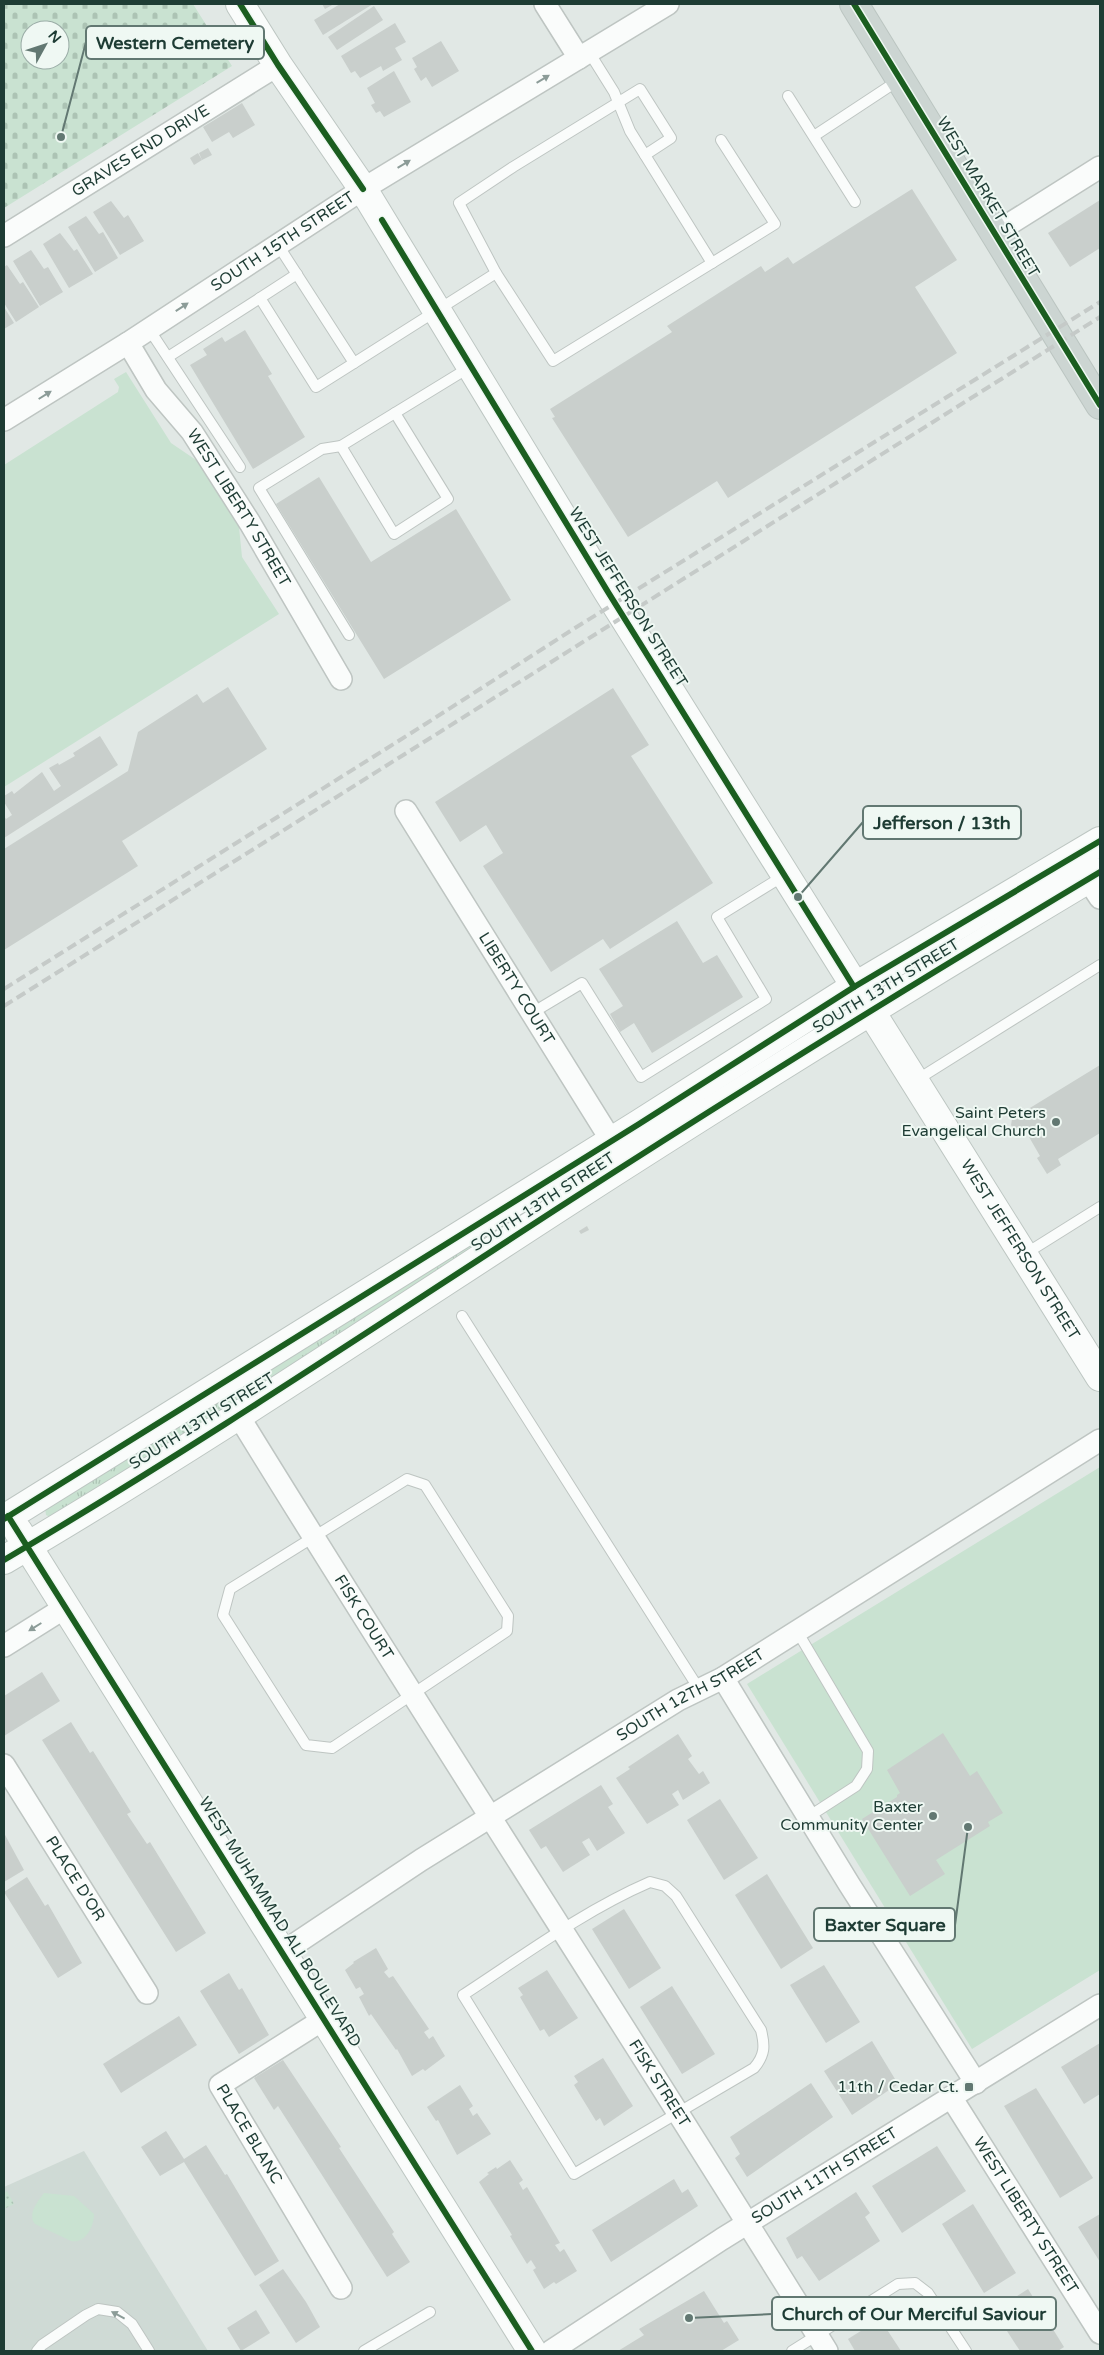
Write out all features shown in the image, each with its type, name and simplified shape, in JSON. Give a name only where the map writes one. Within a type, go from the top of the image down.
[{"type":"main road","name":"WEST MARKET STREET","points":[[854,4],[1100,405]]},
{"type":"street","name":"WEST JEFFERSON STREET","points":[[240,4],[278,65],[363,189],[608,592],[1100,1377]]},
{"type":"street","points":[[545,4],[584,55]]},
{"type":"street","name":"SOUTH 15TH STREET","points":[[4,420],[128,343],[363,189],[668,4]]},
{"type":"street","name":"GRAVES END DRIVE","points":[[4,236],[278,65]]},
{"type":"street","points":[[994,234],[1100,167]]},
{"type":"street","name":"WEST LIBERTY STREET","points":[[128,343],[156,390],[192,432],[250,524],[341,679]]},
{"type":"street","name":"LIBERTY COURT","points":[[406,811],[627,1164]]},
{"type":"street","name":"SOUTH 13TH STREET","points":[[5,1515],[611,1141],[854,987],[1100,841]]},
{"type":"street","name":"SOUTH 13TH STREET","points":[[4,1560],[238,1415],[627,1164],[870,1011],[1096,883]]},
{"type":"street","name":"FISK COURT","points":[[238,1415],[411,1695],[490,1817]]},
{"type":"street","name":"SOUTH 12TH STREET","points":[[283,1952],[490,1817],[678,1700],[723,1678],[1100,1440]]},
{"type":"street","name":"WEST MUHAMMAD ALI BOULEVARD","points":[[5,1515],[66,1607],[532,2351]]},
{"type":"street","points":[[4,1646],[66,1607]]},
{"type":"street","points":[[723,1678],[976,2082]]},
{"type":"street","name":"PLACE D'OR","points":[[4,1765],[147,1993]]},
{"type":"street","name":"FISK STREET","points":[[490,1817],[822,2344]]},
{"type":"street","name":"SOUTH 11TH STREET","points":[[551,2351],[748,2224],[1100,2005]]},
{"type":"street","name":"PLACE BLANC","points":[[324,2019],[220,2085],[341,2288]]},
{"type":"street","name":"WEST LIBERTY STREET","points":[[951,2097],[1100,2333]]},
{"type":"lane","points":[[584,55],[614,92],[630,131],[712,263]]},
{"type":"lane","points":[[814,136],[900,80]]},
{"type":"lane","points":[[645,156],[671,138],[640,89],[513,167],[459,203],[496,273],[553,361],[775,224],[721,140]]},
{"type":"lane","points":[[788,96],[855,202]]},
{"type":"lane","points":[[278,245],[354,363]]},
{"type":"lane","points":[[260,298],[316,388],[496,273]]},
{"type":"lane","points":[[168,357],[297,274]]},
{"type":"lane","points":[[149,329],[240,467]]},
{"type":"lane","points":[[349,635],[259,488],[322,449],[341,446],[471,366]]},
{"type":"lane","points":[[341,446],[394,534],[448,499],[396,413]]},
{"type":"lane","points":[[532,1014],[582,983],[641,1076],[766,999],[717,917],[784,875]]},
{"type":"lane","points":[[914,1082],[1100,965]]},
{"type":"lane","points":[[1023,1255],[1100,1207]]},
{"type":"lane","points":[[462,1316],[699,1689]]},
{"type":"lane","points":[[407,1479],[425,1485],[508,1616],[507,1631],[332,1748],[306,1745],[223,1615],[230,1589],[314,1538],[407,1479]]},
{"type":"lane","points":[[797,1631],[868,1751],[867,1769],[856,1786],[808,1816]]},
{"type":"lane","points":[[650,1882],[665,1886],[676,1896],[720,1964],[761,2030],[765,2046],[761,2060],[754,2068],[678,2114],[574,2174],[462,1996],[563,1931],[632,1890],[650,1882]]},
{"type":"lane","points":[[792,2351],[822,2344],[898,2284],[915,2283],[928,2293],[966,2351]]},
{"type":"lane","points":[[37,2351],[42,2345],[78,2320],[98,2310],[117,2312],[132,2324],[149,2351]]},
{"type":"lane","points":[[364,2351],[430,2312]]},
{"type":"shaded area","points":[[84,2151],[208,2351],[4,2351],[4,2187]]},
{"type":"green space","points":[[4,4],[193,4],[232,66],[4,208]]},
{"type":"green space","points":[[126,372],[171,443],[199,462],[239,527],[242,557],[279,614],[4,787],[4,465],[118,392],[119,387],[114,379]]},
{"type":"green space","points":[[512,1218],[478,1250],[54,1516],[46,1515],[45,1508]]},
{"type":"green space","points":[[1100,1467],[1100,1970],[972,2049],[747,1684]]},
{"type":"green space","points":[[7,2191],[14,2204],[4,2209],[4,2193]]},
{"type":"green space","points":[[44,2193],[74,2196],[94,2214],[90,2229],[84,2237],[80,2240],[71,2241],[35,2224],[32,2216],[33,2212]]},
{"type":"building","points":[[322,4],[334,4],[325,9]]},
{"type":"building","points":[[340,4],[373,4],[323,35],[314,20]]},
{"type":"building","points":[[374,6],[383,20],[337,50],[328,37]]},
{"type":"building","points":[[395,23],[406,42],[395,48],[402,60],[383,71],[381,66],[360,78],[355,71],[351,73],[341,56]]},
{"type":"building","points":[[441,41],[459,71],[432,87],[426,77],[421,81],[414,69],[417,67],[412,58]]},
{"type":"building","points":[[394,71],[411,102],[384,117],[380,111],[376,113],[371,105],[375,103],[367,88]]},
{"type":"building","points":[[242,103],[255,125],[233,138],[229,132],[212,142],[203,127]]},
{"type":"building","points":[[208,148],[212,155],[202,160],[199,153]]},
{"type":"building","points":[[198,153],[202,160],[194,165],[190,158]]},
{"type":"building","points":[[912,189],[957,260],[915,287],[957,353],[728,498],[717,481],[628,537],[552,418],[555,417],[550,409],[672,332],[667,326],[761,266],[765,272],[788,257],[793,264]]},
{"type":"building","points":[[1100,200],[1100,248],[1070,267],[1048,233]]},
{"type":"building","points":[[111,201],[124,218],[128,215],[144,241],[120,255],[93,212]]},
{"type":"building","points":[[86,216],[99,234],[103,232],[118,258],[95,272],[68,227]]},
{"type":"building","points":[[60,233],[74,251],[77,249],[93,274],[69,288],[43,244]]},
{"type":"building","points":[[31,250],[44,269],[48,267],[63,292],[40,306],[13,261]]},
{"type":"building","points":[[7,265],[20,284],[23,282],[39,307],[16,322],[4,303],[4,267]]},
{"type":"building","points":[[4,307],[14,323],[4,329]]},
{"type":"building","points":[[245,330],[272,374],[268,376],[305,437],[253,469],[190,365],[207,355],[203,349],[222,337],[225,342]]},
{"type":"building","points":[[319,477],[371,562],[456,509],[511,600],[384,679],[276,504]]},
{"type":"building","points":[[228,687],[267,749],[122,841],[138,866],[4,950],[4,849],[128,771],[138,732],[197,694],[203,703]]},
{"type":"building","points":[[613,688],[649,745],[631,756],[713,883],[610,949],[603,939],[551,972],[483,866],[503,853],[486,825],[460,842],[435,802]]},
{"type":"building","points":[[100,736],[118,765],[4,838],[4,816],[6,819],[12,815],[4,802],[4,796],[12,791],[14,794],[42,772],[54,791],[61,786],[49,768],[75,756],[73,753]]},
{"type":"building","points":[[677,921],[703,963],[717,955],[743,997],[652,1053],[634,1023],[620,1032],[610,1014],[623,1006],[599,969]]},
{"type":"building","name":"Saint Peters Evangelical Church","points":[[1100,1065],[1100,1133],[1058,1159],[1061,1165],[1047,1174],[1037,1158],[1040,1156],[1025,1130],[1014,1130],[1011,1125],[1012,1119]]},
{"type":"building","points":[[587,1226],[589,1230],[581,1234],[579,1231]]},
{"type":"building","points":[[42,1672],[60,1701],[4,1736],[4,1696]]},
{"type":"building","points":[[71,1722],[90,1753],[93,1751],[131,1812],[127,1814],[147,1844],[150,1842],[206,1933],[176,1952],[42,1740]]},
{"type":"building","name":"Baxter Community Center","points":[[943,1733],[970,1776],[977,1771],[1003,1813],[988,1822],[990,1826],[936,1860],[945,1874],[910,1896],[862,1819],[897,1797],[900,1793],[887,1770]]},
{"type":"building","points":[[678,1734],[692,1756],[688,1759],[699,1774],[703,1771],[710,1783],[683,1800],[678,1790],[672,1794],[679,1805],[647,1824],[616,1778],[630,1769],[628,1767]]},
{"type":"building","points":[[601,1785],[613,1804],[608,1807],[625,1833],[597,1851],[589,1838],[582,1842],[590,1855],[563,1872],[546,1846],[541,1849],[529,1830]]},
{"type":"building","points":[[720,1799],[758,1858],[724,1880],[687,1820]]},
{"type":"building","points":[[4,1833],[24,1870],[4,1882]]},
{"type":"building","points":[[767,1874],[813,1948],[781,1969],[735,1895]]},
{"type":"building","points":[[27,1877],[45,1906],[48,1904],[82,1963],[58,1978],[4,1892]]},
{"type":"building","points":[[624,1909],[661,1968],[629,1989],[592,1929]]},
{"type":"building","points":[[376,1948],[388,1969],[384,1972],[389,1978],[393,1976],[429,2029],[424,2032],[429,2039],[433,2036],[445,2056],[425,2071],[423,2069],[412,2076],[397,2049],[371,2014],[369,2016],[359,1997],[364,1994],[360,1987],[356,1989],[345,1970],[353,1962]]},
{"type":"building","points":[[824,1965],[860,2022],[826,2043],[790,1985]]},
{"type":"building","points":[[547,1970],[578,2018],[549,2037],[544,2029],[540,2031],[520,1997],[523,1995],[518,1988]]},
{"type":"building","points":[[229,1973],[239,1990],[242,1988],[269,2035],[239,2054],[200,1991]]},
{"type":"building","points":[[672,1986],[715,2054],[682,2074],[640,2007]]},
{"type":"building","points":[[179,2016],[197,2045],[121,2093],[103,2064]]},
{"type":"building","points":[[872,2041],[898,2084],[852,2115],[824,2071]]},
{"type":"building","points":[[1100,2043],[1100,2094],[1084,2104],[1061,2067]]},
{"type":"building","points":[[603,2058],[633,2106],[604,2126],[600,2118],[596,2121],[574,2085],[578,2082],[574,2076]]},
{"type":"building","points":[[283,2060],[341,2147],[339,2148],[394,2232],[392,2234],[410,2262],[387,2277],[278,2106],[274,2110],[254,2078]]},
{"type":"building","points":[[811,2083],[833,2117],[747,2177],[735,2158],[740,2154],[730,2137]]},
{"type":"building","points":[[460,2085],[473,2106],[469,2109],[473,2116],[477,2113],[491,2134],[457,2155],[438,2120],[436,2121],[427,2107]]},
{"type":"building","points":[[1036,2088],[1093,2178],[1060,2198],[1004,2106]]},
{"type":"building","points":[[166,2131],[184,2159],[206,2145],[225,2175],[227,2174],[279,2261],[255,2276],[184,2162],[160,2176],[141,2147]]},
{"type":"building","points":[[937,2146],[966,2191],[902,2233],[872,2186]]},
{"type":"building","points":[[510,2160],[523,2180],[519,2183],[523,2190],[527,2187],[560,2243],[555,2245],[560,2252],[564,2249],[577,2271],[544,2289],[533,2270],[536,2268],[531,2260],[527,2264],[510,2236],[512,2235],[479,2182],[489,2174],[487,2173]]},
{"type":"building","points":[[674,2179],[682,2193],[688,2189],[698,2206],[611,2262],[592,2230]]},
{"type":"building","points":[[856,2192],[870,2213],[865,2217],[880,2241],[819,2281],[802,2256],[797,2259],[786,2238]]},
{"type":"building","points":[[973,2204],[1016,2273],[984,2293],[942,2224]]},
{"type":"building","points":[[1100,2214],[1100,2262],[1078,2227]]},
{"type":"building","points":[[283,2269],[306,2302],[320,2327],[296,2343],[259,2285]]},
{"type":"building","points":[[1028,2289],[1064,2347],[1058,2351],[1020,2351],[994,2311]]},
{"type":"building","points":[[704,2291],[724,2323],[727,2321],[739,2340],[721,2351],[618,2351],[644,2335],[639,2329]]},
{"type":"building","points":[[256,2310],[270,2333],[241,2351],[227,2328]]},
{"type":"building","points":[[880,2319],[901,2351],[855,2351],[848,2339]]},
{"type":"railway","points":[[4,989],[575,628],[1100,302]]},
{"type":"railway","points":[[4,1006],[1100,317]]},
{"type":"cycle path","points":[[240,4],[278,65],[363,189]]},
{"type":"cycle path","points":[[854,4],[1100,405]]},
{"type":"cycle path","points":[[382,220],[608,592],[854,987]]},
{"type":"cycle path","points":[[4,1519],[639,1124],[854,987],[1100,841]]},
{"type":"cycle path","points":[[4,1560],[218,1429],[767,1075],[1100,872]]},
{"type":"cycle path","points":[[8,1516],[532,2351]]},
{"type":"place","name":"Western Cemetery","points":[[61,137]]},
{"type":"place","name":"Jefferson / 13th","points":[[798,897]]},
{"type":"place","name":"Saint Peters Evangelical Church","points":[[1056,1122]]},
{"type":"place","name":"Baxter Community Center","points":[[933,1816]]},
{"type":"place","name":"Baxter Square","points":[[968,1827]]},
{"type":"place","name":"11th / Cedar Ct.","points":[[969,2087]]},
{"type":"place","name":"Church of Our Merciful Saviour","points":[[689,2318]]}]
